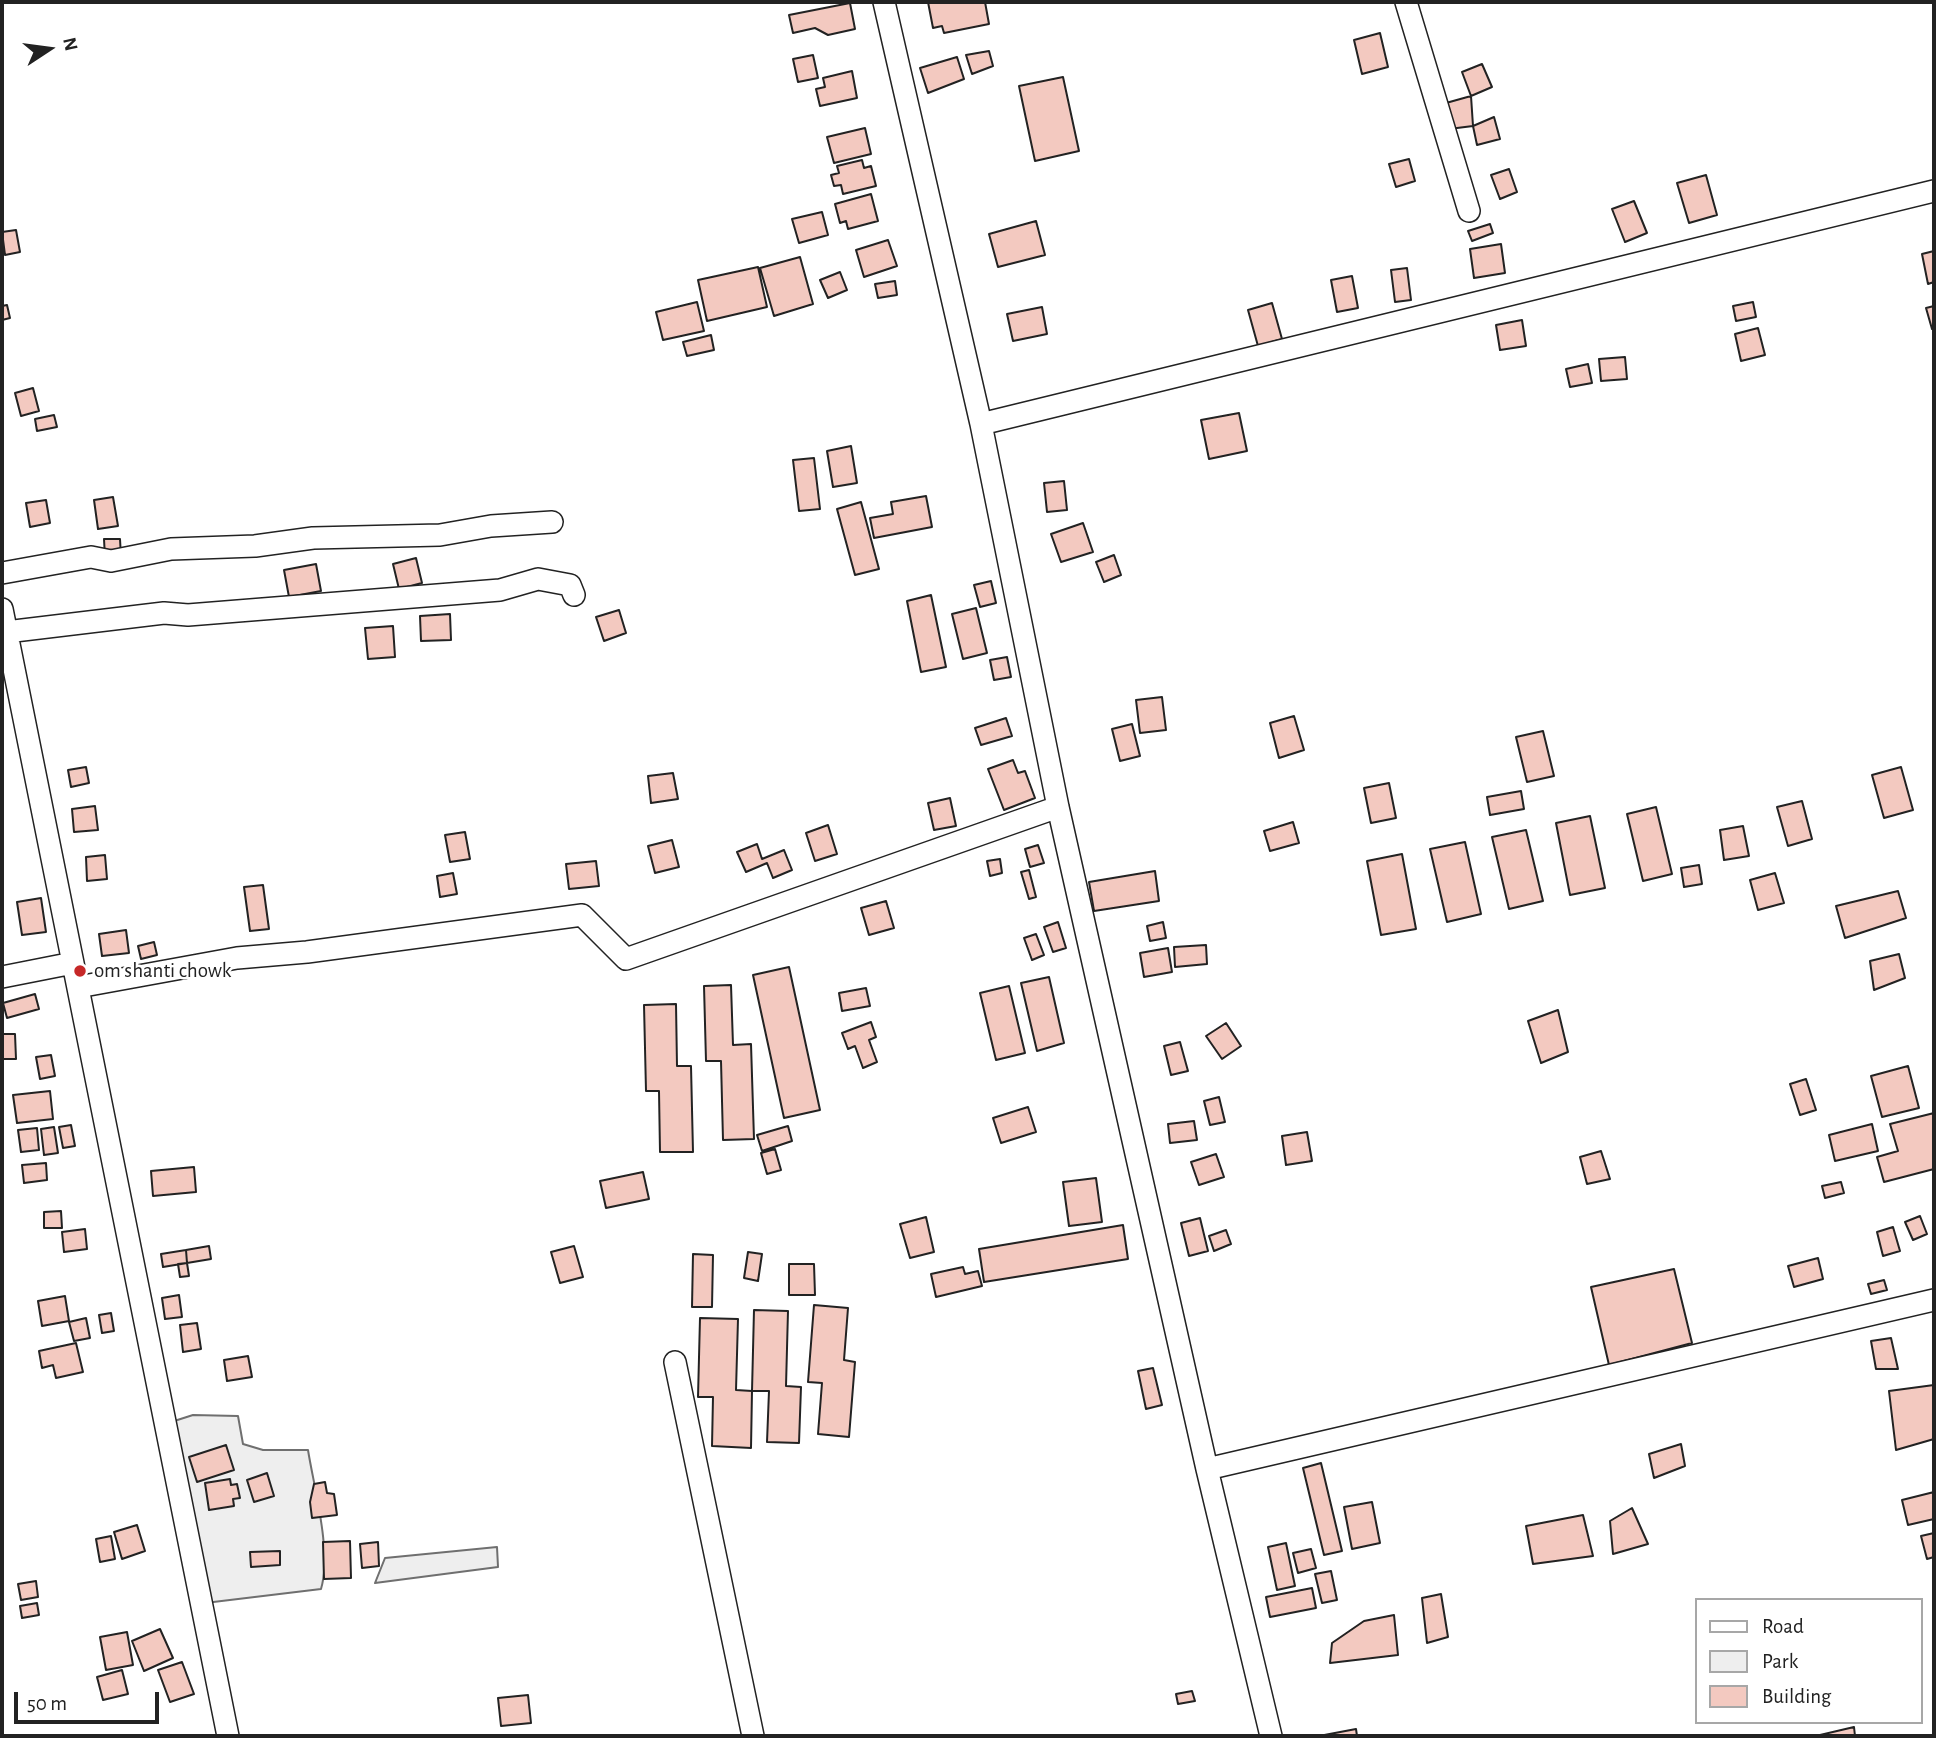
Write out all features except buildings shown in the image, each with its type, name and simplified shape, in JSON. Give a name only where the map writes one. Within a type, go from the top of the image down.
[{"type":"street","points":[[884,2],[981,424],[1058,807],[1207,1469],[1271,1736]]},
{"type":"street","points":[[1406,2],[1469,211]]},
{"type":"street","points":[[981,424],[1934,191]]},
{"type":"street","points":[[2,573],[91,556],[110,561],[171,549],[255,546],[313,538],[440,535],[491,526],[552,522]]},
{"type":"street","points":[[6,632],[164,613],[188,615],[500,590],[538,579],[570,585],[574,595]]},
{"type":"street","points":[[2,609],[228,1736]]},
{"type":"street","points":[[78,988],[237,958],[307,952],[582,915],[626,959],[1058,807]]},
{"type":"street","points":[[2,978],[73,963]]},
{"type":"street","points":[[1207,1469],[1934,1300]]},
{"type":"street","points":[[675,1362],[753,1736]]},
{"type":"green space","points":[[193,1415],[238,1416],[243,1444],[263,1450],[308,1450],[323,1539],[324,1574],[321,1589],[205,1603],[168,1423]]},
{"type":"green space","points":[[497,1547],[498,1567],[375,1583],[385,1558]]},
{"type":"place","name":"om shanti chowk","points":[[80,971]]}]
